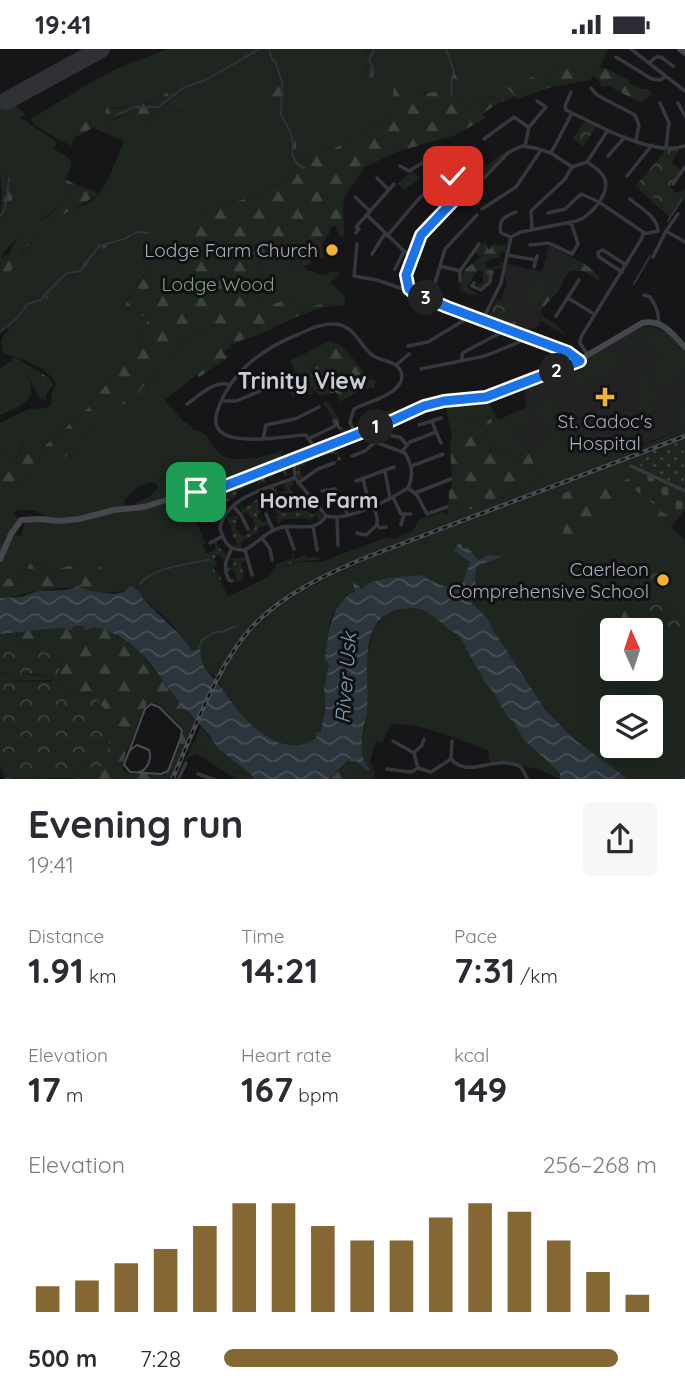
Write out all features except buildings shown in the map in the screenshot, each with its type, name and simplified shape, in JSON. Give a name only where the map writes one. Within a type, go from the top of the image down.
[{"type":"street","points":[[631,49],[685,91]]},
{"type":"street","points":[[680,49],[685,53]]},
{"type":"street","points":[[654,50],[656,57]]},
{"type":"street","points":[[616,57],[652,79],[660,80],[666,76]]},
{"type":"street","points":[[649,63],[656,57],[661,57],[672,64]]},
{"type":"street","points":[[591,88],[597,95],[635,115],[639,125],[636,141]]},
{"type":"street","points":[[571,92],[565,106],[566,110],[572,113],[636,141],[665,148],[685,146]]},
{"type":"street","points":[[537,101],[546,107]]},
{"type":"street","points":[[525,146],[529,127],[550,103]]},
{"type":"street","points":[[660,103],[669,123],[665,148]]},
{"type":"street","points":[[677,105],[685,115]]},
{"type":"street","points":[[551,153],[572,113]]},
{"type":"street","points":[[485,139],[514,117],[529,127]]},
{"type":"street","points":[[532,229],[531,211],[565,179],[572,167],[587,162],[608,129]]},
{"type":"street","points":[[608,156],[626,137]]},
{"type":"street","points":[[627,176],[652,145]]},
{"type":"street","points":[[410,290],[406,275],[422,233],[458,196],[485,177],[512,150],[525,146],[542,150],[572,167]]},
{"type":"street","points":[[482,209],[516,187],[542,150]]},
{"type":"street","points":[[400,166],[409,171],[435,155],[465,151]]},
{"type":"street","points":[[435,155],[458,196]]},
{"type":"street","points":[[482,321],[499,288],[511,237],[532,229],[583,219],[599,202],[606,180],[587,162]]},
{"type":"street","points":[[372,254],[413,203],[434,183],[475,166]]},
{"type":"street","points":[[673,184],[685,167]]},
{"type":"street","points":[[377,178],[388,190]]},
{"type":"street","points":[[356,233],[359,229],[356,227],[394,184]]},
{"type":"street","points":[[548,213],[565,209],[581,194],[638,226],[643,234]]},
{"type":"street","points":[[355,197],[386,235],[404,251],[413,255]]},
{"type":"street","points":[[588,356],[580,339],[594,314],[643,234],[658,231],[654,219],[630,199]]},
{"type":"street","points":[[511,237],[501,233],[500,223],[501,219],[516,212]]},
{"type":"street","points":[[653,257],[666,231],[679,213],[685,212]]},
{"type":"street","points":[[430,300],[447,245],[477,215]]},
{"type":"street","points":[[530,245],[549,243],[572,254],[578,244],[570,222]]},
{"type":"street","points":[[666,231],[685,242]]},
{"type":"street","points":[[356,244],[354,276],[410,290],[482,321],[568,352],[580,361]]},
{"type":"street","points":[[460,281],[460,271],[478,244]]},
{"type":"street","points":[[622,272],[598,257],[598,251],[603,250],[626,265]]},
{"type":"street","points":[[395,269],[404,251]]},
{"type":"street","points":[[507,255],[536,258],[534,267]]},
{"type":"street","points":[[440,266],[460,271]]},
{"type":"street","points":[[474,283],[472,286],[481,290],[490,282],[491,273],[504,270]]},
{"type":"street","points":[[556,316],[579,280]]},
{"type":"street","points":[[644,295],[649,297],[659,315],[658,323]]},
{"type":"street","points":[[568,297],[594,314]]},
{"type":"street","points":[[408,346],[428,342],[471,316]]},
{"type":"street","points":[[0,559],[11,534],[21,520],[79,519],[114,510],[144,507],[186,494],[214,489],[424,406],[486,397],[580,361],[636,326],[648,322],[664,326],[685,347]]},
{"type":"street","points":[[316,449],[310,438],[302,435],[263,439],[231,437],[221,432],[216,419],[230,385],[248,363],[269,348],[326,324],[341,325],[350,330],[372,355],[396,365],[402,375],[398,386],[358,407],[352,413],[350,422],[355,434]]},
{"type":"street","points":[[462,359],[462,354],[466,351],[506,330]]},
{"type":"street","points":[[421,369],[485,356],[529,338]]},
{"type":"street","points":[[396,365],[409,354]]},
{"type":"street","points":[[222,401],[232,402],[282,380]]},
{"type":"street","points":[[187,404],[217,384],[230,385]]},
{"type":"street","points":[[263,439],[266,425],[295,419],[310,409],[319,407]]},
{"type":"street","points":[[419,425],[441,418]]},
{"type":"street","points":[[432,421],[441,443]]},
{"type":"street","points":[[310,438],[335,424]]},
{"type":"street","points":[[293,458],[295,478],[326,516],[348,516],[392,497],[408,488],[412,481],[412,466],[405,453],[375,442],[368,430]]},
{"type":"street","points":[[402,451],[406,444],[436,432]]},
{"type":"street","points":[[392,436],[400,437],[406,444]]},
{"type":"street","points":[[352,456],[371,447],[375,442]]},
{"type":"street","points":[[412,466],[443,454]]},
{"type":"street","points":[[298,483],[318,469],[334,463]]},
{"type":"street","points":[[631,466],[685,491]]},
{"type":"street","points":[[356,481],[394,467]]},
{"type":"street","points":[[385,472],[399,512],[404,515],[411,514]]},
{"type":"street","points":[[232,549],[220,528],[222,519],[252,493],[295,478]]},
{"type":"street","points":[[357,533],[367,537],[377,525],[377,517],[363,479]]},
{"type":"street","points":[[415,493],[451,479]]},
{"type":"street","points":[[271,487],[281,505]]},
{"type":"street","points":[[408,488],[415,493],[427,514],[447,507]]},
{"type":"street","points":[[322,491],[335,489],[348,516]]},
{"type":"street","points":[[234,507],[242,515],[248,529]]},
{"type":"street","points":[[266,514],[273,530]]},
{"type":"street","points":[[205,517],[213,515],[222,519]]},
{"type":"street","points":[[401,525],[404,515]]},
{"type":"street","points":[[232,549],[245,550],[273,530],[320,524],[326,516]]},
{"type":"street","points":[[337,518],[338,544]]},
{"type":"street","points":[[377,525],[380,528],[386,527]]},
{"type":"street","points":[[313,526],[317,550]]},
{"type":"street","points":[[286,527],[294,549]]},
{"type":"street","points":[[210,543],[223,536]]},
{"type":"street","points":[[262,538],[270,549],[272,560]]},
{"type":"street","points":[[232,549],[225,561],[225,569],[232,581]]},
{"type":"street","points":[[245,550],[252,575]]},
{"type":"street","points":[[393,741],[414,753],[418,768]]},
{"type":"street","points":[[452,741],[451,759],[456,765],[466,769],[505,762],[521,767],[528,779]]},
{"type":"street","points":[[414,753],[424,743]]},
{"type":"street","points":[[387,769],[411,772],[418,768],[431,772],[451,759]]},
{"type":"street","points":[[178,779],[186,763]]},
{"type":"street","points":[[198,774],[215,779]]},
{"type":"shaded area","points":[[549,245],[572,257],[559,279],[553,282],[557,284],[537,313],[541,325],[522,333],[515,330],[518,324],[507,306],[508,302],[501,299],[507,284],[504,278],[507,264],[542,272]]},
{"type":"shaded area","name":"St. Cadoc's Hospital","points":[[634,327],[653,327],[670,332],[685,347],[685,429],[550,477],[484,426],[526,408],[524,383],[569,366]]},
{"type":"green space","points":[[93,49],[107,49],[12,102],[27,116],[21,118],[57,142],[54,149],[72,162],[66,180],[68,200],[17,238],[2,254],[4,261],[0,266],[0,223],[6,212],[14,177],[0,174],[0,99]]},
{"type":"green space","points":[[168,49],[371,49],[365,55],[365,75],[374,49],[608,49],[601,65],[553,71],[507,88],[514,96],[502,103],[492,96],[463,107],[456,76],[450,85],[451,95],[426,92],[418,88],[396,114],[333,149],[324,150],[300,161],[296,142],[286,119],[276,74],[274,109],[289,137],[296,178],[245,199],[201,211],[194,219],[202,244],[200,248],[165,279],[158,270],[148,269],[126,304],[150,313],[139,346],[116,378],[111,378],[88,408],[40,449],[24,439],[16,460],[11,463],[0,449],[0,423],[28,409],[47,408],[52,403],[51,396],[56,384],[40,368],[3,353],[3,336],[25,310],[70,276],[80,273],[98,251],[137,232],[143,233],[151,229],[144,232],[136,230],[127,236],[95,246],[76,269],[55,279],[33,300],[26,303],[17,318],[0,332],[0,289],[3,281],[16,260],[45,229],[65,213],[92,201],[104,186],[124,141],[91,127],[133,113],[148,122],[152,115],[177,108],[178,82],[158,101],[109,108],[103,117],[82,126],[71,146],[34,125],[31,119],[120,67]]},
{"type":"green space","points":[[374,49],[372,52],[376,56],[373,77],[366,79],[367,64],[364,58]]},
{"type":"green space","points":[[579,64],[601,65],[600,68],[647,89],[651,92],[650,96],[641,103],[607,85],[603,87],[593,76],[590,80],[548,88],[517,99],[507,88],[522,80]]},
{"type":"green space","name":"Lodge Wood","points":[[278,71],[285,98],[286,119],[296,136],[296,151],[301,161],[324,150],[333,149],[396,114],[392,105],[395,76],[404,78],[425,93],[444,91],[451,95],[450,81],[454,72],[467,81],[467,92],[462,95],[463,107],[493,96],[500,102],[482,114],[486,118],[453,136],[399,151],[365,167],[345,196],[344,237],[339,236],[336,226],[330,227],[322,244],[324,258],[311,259],[310,264],[295,269],[293,262],[284,253],[256,269],[260,308],[293,298],[300,311],[322,304],[336,306],[305,313],[232,346],[221,323],[186,337],[147,386],[143,386],[140,392],[82,436],[78,441],[83,451],[67,455],[54,468],[8,486],[5,484],[0,491],[0,449],[11,463],[16,460],[25,439],[41,449],[88,408],[111,378],[116,378],[132,347],[139,346],[150,313],[134,316],[126,304],[152,264],[165,279],[200,248],[202,244],[184,230],[201,211],[245,199],[296,178],[288,137],[275,115],[272,102],[272,89]]},
{"type":"green space","points":[[178,82],[191,99],[177,108],[152,115],[148,122],[133,114],[122,116],[74,138],[83,124],[105,115],[106,108],[120,109],[135,104],[150,104],[159,100]]},
{"type":"green space","points":[[585,121],[597,126],[583,146],[573,139]]},
{"type":"green space","points":[[664,149],[678,150],[672,163],[681,170],[670,186],[676,193],[668,210],[637,184],[663,154]]},
{"type":"green space","points":[[505,151],[508,152],[480,178],[458,191],[455,185],[471,179]]},
{"type":"green space","points":[[413,171],[420,179],[404,190],[398,183]]},
{"type":"green space","points":[[0,174],[14,177],[17,181],[13,197],[0,223],[2,192]]},
{"type":"green space","points":[[66,180],[98,193],[55,219],[22,251],[0,289],[0,266],[4,255],[9,256],[25,230],[68,200]]},
{"type":"green space","points":[[637,184],[667,209],[676,193],[685,189],[685,197],[671,218],[635,186]]},
{"type":"green space","points":[[151,228],[154,235],[152,237],[137,232],[98,251],[80,273],[70,276],[59,285],[57,291],[37,305],[30,306],[9,328],[5,327],[17,318],[26,303],[33,300],[55,279],[70,269],[76,269],[95,246],[127,236],[136,230],[144,232]]},
{"type":"green space","points":[[485,241],[489,250],[494,243],[499,246],[506,244],[505,253],[501,252],[499,257],[479,268],[467,287],[479,295],[470,295],[460,290],[464,270],[481,257],[475,251]]},
{"type":"green space","points":[[284,253],[293,262],[295,269],[304,266],[306,270],[326,275],[329,272],[339,272],[340,275],[330,282],[346,298],[343,306],[322,304],[300,311],[292,298],[260,309],[256,269]]},
{"type":"green space","points":[[572,257],[594,271],[599,281],[583,271],[572,271],[542,310],[540,314],[559,327],[566,336],[540,320],[537,310],[555,284],[546,274],[559,279]]},
{"type":"green space","points":[[501,261],[501,268],[488,270],[489,280],[482,288],[476,284],[483,283],[483,271],[477,270],[478,266],[485,263],[487,268],[499,266]]},
{"type":"green space","points":[[536,276],[550,284],[537,307],[523,299]]},
{"type":"green space","points":[[497,299],[508,302],[510,314],[518,324],[514,331],[487,319]]},
{"type":"green space","points":[[221,323],[231,342],[195,353],[206,367],[165,400],[183,421],[207,437],[225,457],[241,459],[282,451],[281,460],[223,485],[200,490],[188,489],[188,492],[136,507],[137,502],[149,497],[158,488],[155,481],[138,487],[124,500],[124,506],[78,518],[44,519],[44,515],[34,510],[17,510],[13,514],[19,519],[5,538],[0,555],[0,491],[5,484],[8,486],[53,468],[67,455],[82,451],[78,441],[82,436],[139,392],[143,386],[147,386],[186,337]]},
{"type":"green space","points":[[639,327],[668,332],[685,349],[685,374],[674,383],[658,385],[650,367],[666,351],[660,355],[651,350],[653,346],[646,342],[651,332],[646,330],[641,341],[632,336],[630,339],[636,343],[637,348],[649,352],[644,356],[620,343],[619,340]]},
{"type":"green space","points":[[329,341],[345,350],[367,378],[376,381],[373,387],[340,402],[336,392],[321,396],[312,388],[311,394],[299,394],[300,385],[310,380],[309,374],[315,366],[304,356]]},
{"type":"green space","points":[[228,342],[231,347],[224,352],[229,357],[198,378],[198,374],[206,367],[194,353]]},
{"type":"green space","points":[[606,347],[611,353],[616,350],[622,360],[616,373],[573,388],[564,387],[550,392],[547,387],[528,394],[528,384],[579,365]]},
{"type":"green space","points":[[306,353],[304,356],[315,366],[311,370],[310,380],[300,385],[299,394],[293,397],[284,380],[296,375],[290,360]]},
{"type":"green space","points":[[15,357],[49,378],[53,385],[46,394],[46,400],[40,399],[25,371],[10,359]]},
{"type":"green space","points":[[11,361],[25,370],[31,393],[24,403],[0,415],[0,368]]},
{"type":"green space","points":[[649,374],[656,391],[653,425],[648,424],[646,431],[641,433],[640,441],[637,438],[616,440],[609,425],[624,417],[624,409],[630,414],[636,412],[641,401],[632,392],[638,389],[634,379]]},
{"type":"green space","points":[[564,390],[567,398],[558,402],[559,407],[550,410],[554,419],[561,418],[546,428],[544,421],[537,424],[530,405],[555,395],[559,398],[564,396],[563,393],[557,393]]},
{"type":"green space","points":[[486,397],[495,414],[457,428],[453,439],[444,401]]},
{"type":"green space","points":[[327,401],[339,419],[339,426],[347,430],[347,435],[339,431],[323,403]]},
{"type":"green space","points":[[685,403],[685,425],[679,428],[672,411],[661,412],[684,406]]},
{"type":"green space","points":[[394,408],[398,416],[370,427],[367,420]]},
{"type":"green space","points":[[526,408],[533,423],[512,431],[515,439],[524,436],[528,447],[552,438],[550,433],[546,435],[544,430],[561,419],[560,427],[574,433],[596,431],[598,444],[605,443],[631,450],[685,429],[685,435],[384,549],[314,580],[272,608],[255,623],[233,649],[218,679],[206,669],[199,648],[193,651],[169,621],[140,596],[138,590],[100,593],[78,586],[90,587],[107,583],[106,572],[72,565],[49,572],[37,563],[31,564],[17,579],[0,579],[0,562],[12,535],[21,536],[26,520],[59,524],[188,496],[185,503],[225,598],[266,578],[275,569],[299,562],[320,562],[388,537],[394,539],[414,530],[418,520],[442,512],[448,515],[448,510],[473,509],[539,483],[530,452],[513,457],[490,450],[484,426]]},
{"type":"green space","points":[[495,414],[498,420],[484,426],[490,450],[513,457],[530,452],[539,483],[473,509],[448,510],[449,491],[452,488],[450,440],[457,428]]},
{"type":"green space","points":[[685,438],[685,510],[671,527],[685,540],[685,779],[628,779],[595,757],[545,709],[487,618],[470,601],[475,591],[477,566],[495,555],[477,560],[468,547],[456,547],[456,552],[470,561],[464,587],[442,585],[423,575],[383,579],[362,589],[353,581],[355,592],[337,607],[330,623],[329,669],[324,687],[324,719],[320,734],[309,744],[298,746],[274,740],[251,724],[233,705],[222,688],[221,676],[242,642],[257,625],[292,599],[370,558]]},
{"type":"green space","points":[[685,438],[685,490],[640,466],[639,456]]},
{"type":"green space","points":[[328,451],[338,452],[341,460],[336,462],[338,454],[318,457],[300,467],[303,478],[297,478],[297,462]]},
{"type":"green space","points":[[289,462],[291,466],[285,469],[289,475],[285,476],[283,471],[280,472],[265,479],[266,484],[262,482],[258,485],[257,482],[238,491],[234,498],[220,506],[198,511],[194,516],[205,544],[203,545],[185,503],[188,496]]},
{"type":"green space","points":[[650,473],[685,491],[685,510],[676,521],[635,490]]},
{"type":"green space","points":[[634,477],[612,496],[608,508],[578,532],[562,537],[566,519],[561,494],[592,483],[610,486]]},
{"type":"green space","points":[[292,481],[295,483],[289,488],[302,500],[301,503],[311,515],[319,512],[322,516],[320,521],[316,515],[310,520],[310,524],[307,518],[282,519],[279,524],[276,517],[279,515],[274,510],[278,508],[282,513],[298,509],[296,503],[291,504],[291,501],[285,499],[285,495],[278,498],[275,490],[277,487],[277,494],[286,490],[284,484]]},
{"type":"green space","points":[[271,491],[274,497],[268,500],[273,510],[269,511],[267,506],[259,509],[261,512],[257,515],[262,523],[267,521],[270,527],[267,525],[257,528],[259,532],[240,542],[242,548],[233,546],[238,544],[226,518],[237,516],[236,513],[239,519],[236,520],[236,528],[242,536],[249,533],[255,528],[254,520],[247,512],[243,514],[239,505],[241,503],[240,507],[244,509],[257,499],[271,496]]},
{"type":"green space","points":[[655,507],[675,521],[657,546],[651,528],[651,522],[659,525],[653,520],[657,515],[653,509]]},
{"type":"green space","points":[[217,540],[217,545],[226,555],[224,560],[218,555],[214,559],[217,564],[213,568],[221,578],[221,583],[225,584],[222,585],[228,596],[225,598],[206,554],[216,549],[214,543]]},
{"type":"green space","points":[[658,546],[659,568],[666,594],[685,619],[685,633],[677,645],[663,635],[663,618],[632,618],[643,597],[640,585],[652,547]]},
{"type":"green space","points":[[292,555],[296,555],[293,556],[295,559],[306,555],[307,558],[319,557],[319,560],[299,561],[275,569],[276,565],[291,558],[294,562]]},
{"type":"green space","points":[[244,556],[247,560],[241,563],[244,576],[241,580],[234,581],[237,578],[233,569],[227,571],[227,566],[231,568],[234,562],[230,558]]},
{"type":"green space","points":[[36,563],[49,572],[72,565],[101,567],[106,572],[109,588],[56,589],[0,598],[0,579],[20,578],[30,564]]},
{"type":"green space","points":[[603,607],[634,613],[633,618],[622,618],[602,610]]},
{"type":"green space","points":[[407,608],[429,613],[454,633],[470,652],[484,682],[491,687],[508,718],[529,744],[560,773],[560,779],[540,770],[515,764],[490,763],[488,750],[430,730],[393,724],[382,743],[376,741],[370,762],[375,774],[372,779],[355,779],[354,768],[349,767],[351,762],[356,761],[367,770],[360,750],[366,722],[367,656],[371,639],[375,627],[388,613]]},
{"type":"green space","points":[[74,626],[102,628],[133,645],[196,719],[171,779],[79,779],[80,768],[112,764],[95,696],[61,687],[59,660],[53,642],[0,649],[0,634]],"holes":[[[147,703],[157,703],[184,729],[178,750],[165,776],[128,774],[122,769],[126,752]]]},
{"type":"green space","points":[[600,630],[600,659],[593,655]]},
{"type":"green space","points":[[53,641],[59,660],[61,687],[95,696],[105,710],[112,765],[80,768],[79,779],[5,779],[0,764],[0,681],[53,680],[52,677],[37,674],[0,673],[0,649]]},
{"type":"green space","points":[[0,674],[52,677],[53,680],[0,681]]},
{"type":"green space","points":[[201,727],[218,749],[257,779],[251,779],[242,771],[228,773],[216,755],[197,744],[193,750],[195,753],[185,761]]},
{"type":"green space","points":[[196,744],[215,754],[227,771],[242,771],[251,779],[236,779],[195,753],[193,750]]},
{"type":"green space","points":[[352,758],[356,761],[349,765],[354,768],[355,779],[330,779]]},
{"type":"water","name":"River Usk","points":[[458,544],[461,544],[463,549],[468,547],[478,560],[488,555],[504,556],[477,566],[475,591],[470,601],[487,618],[545,709],[574,739],[628,779],[560,779],[560,773],[524,740],[513,721],[508,718],[490,687],[484,682],[463,642],[436,618],[421,610],[409,608],[388,614],[378,623],[371,635],[367,665],[367,710],[361,748],[362,756],[370,770],[352,758],[329,779],[257,779],[218,749],[185,708],[180,709],[181,704],[143,655],[124,639],[109,632],[74,626],[71,630],[58,628],[0,634],[0,598],[21,597],[38,591],[67,590],[78,586],[90,591],[115,594],[124,592],[130,586],[138,590],[192,651],[200,648],[205,668],[253,726],[279,742],[305,744],[317,737],[316,732],[321,732],[325,709],[324,687],[329,666],[325,658],[329,629],[336,609],[348,595],[355,592],[352,580],[362,589],[381,579],[423,575],[441,585],[461,588],[470,562],[454,551]]},
{"type":"waterway","points":[[116,115],[135,107],[158,107],[183,88],[206,80],[259,49]]},
{"type":"waterway","points":[[269,49],[282,82],[281,115],[293,141],[292,155],[297,164],[305,168]]},
{"type":"waterway","points":[[370,78],[372,65],[369,61],[374,49]]},
{"type":"waterway","points":[[446,49],[454,72],[451,95]]},
{"type":"waterway","points":[[0,216],[5,209],[9,178]]},
{"type":"waterway","points":[[668,221],[682,199]]},
{"type":"waterway","points":[[0,332],[17,318],[27,304],[41,300],[68,273],[80,271],[99,246],[127,238],[137,232],[148,233]]},
{"type":"waterway","points":[[634,284],[650,256]]},
{"type":"waterway","points":[[140,584],[145,578],[161,570],[209,560]]},
{"type":"waterway","points":[[199,649],[202,640],[215,632],[236,626]]},
{"type":"runway","points":[[6,101],[101,49]]},
{"type":"tram line","points":[[151,704],[159,707],[182,730],[181,737],[168,771],[161,774],[130,772],[124,765],[145,709],[151,704]]},
{"type":"tram line","points":[[129,751],[137,745],[149,750],[148,763],[145,769],[139,772]]},
{"type":"railway","points":[[172,779],[207,699],[239,642],[264,615],[291,595],[367,557],[685,436]]},
{"type":"place","name":"Lodge Farm Church","points":[[332,250]]},
{"type":"place","name":"St. Cadoc's Hospital","points":[[605,397]]},
{"type":"place","name":"Caerleon Comprehensive School","points":[[663,580]]},
{"type":"district","name":"Trinity View","points":[[302,380]]},
{"type":"district","name":"Home Farm","points":[[319,500]]},
{"type":"route","points":[[196,492],[222,487],[424,406],[486,397],[580,361],[568,352],[447,307],[409,289],[406,275],[421,235],[458,196],[447,178],[453,176]]}]
